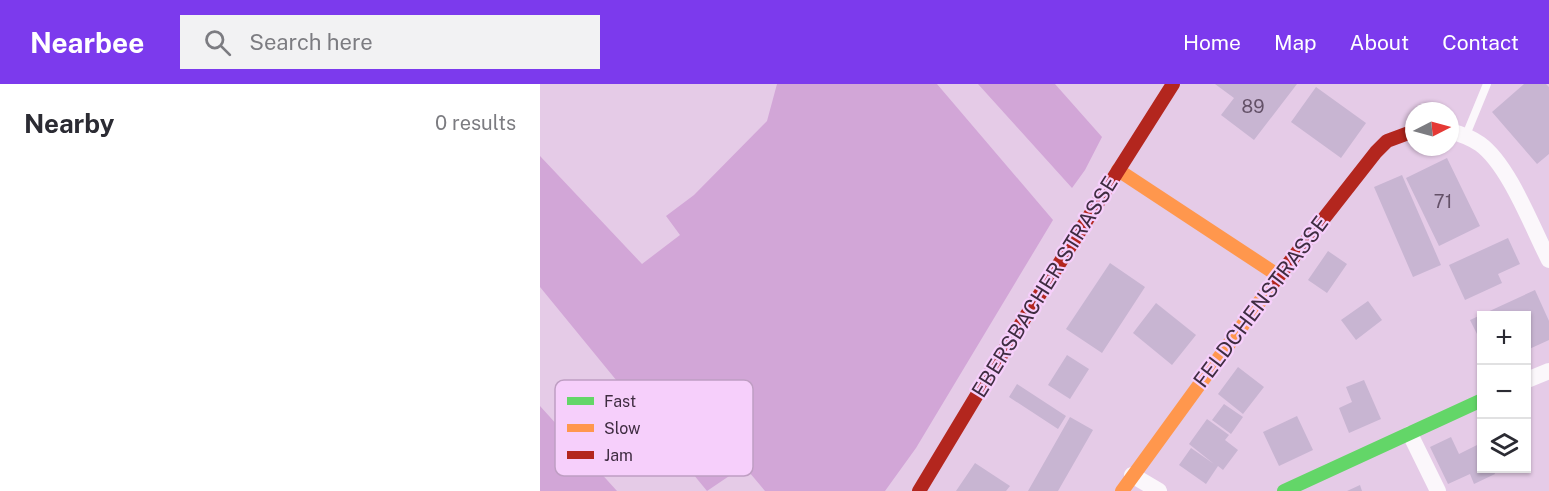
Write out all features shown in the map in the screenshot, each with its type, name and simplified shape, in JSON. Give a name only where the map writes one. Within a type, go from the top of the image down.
[{"type":"street","name":"EBERSBACHER STRASSE","points":[[919,491],[1173,84]]},
{"type":"street","name":"FELDCHENSTRASSE","points":[[1122,491],[1279,276],[1376,152],[1387,141],[1405,134]]},
{"type":"street","points":[[1459,134],[1482,145],[1503,169],[1549,260]]},
{"type":"street","points":[[1118,170],[1279,276]]},
{"type":"street","points":[[1531,379],[1549,371]]},
{"type":"street","points":[[1284,491],[1477,402]]},
{"type":"street","points":[[1410,434],[1438,491]]},
{"type":"street","points":[[1132,475],[1159,491]]},
{"type":"lane","points":[[1459,131],[1487,84]]},
{"type":"shaded area","points":[[777,84],[937,84],[1053,220],[916,448],[885,491],[765,491],[752,476],[753,380],[616,380],[540,287],[540,156],[642,264],[680,235],[666,216],[694,195],[767,121]]},
{"type":"shaded area","points":[[978,84],[1055,84],[1102,137],[1085,170],[1072,188]]},
{"type":"shaded area","points":[[540,406],[555,423],[555,476],[603,476],[617,491],[540,491]]},
{"type":"shaded area","points":[[695,476],[729,476],[707,491]]},
{"type":"building","points":[[1215,84],[1297,84],[1254,140],[1221,115],[1234,98]]},
{"type":"building","points":[[1524,84],[1546,84],[1549,87],[1549,154],[1537,164],[1492,112]]},
{"type":"building","points":[[1316,87],[1366,123],[1341,158],[1291,122]]},
{"type":"building","points":[[1447,158],[1480,226],[1439,246],[1406,178]]},
{"type":"building","points":[[1402,175],[1441,265],[1413,277],[1374,187]]},
{"type":"building","points":[[1508,238],[1520,264],[1498,274],[1502,283],[1465,300],[1449,265]]},
{"type":"building","points":[[1328,251],[1347,264],[1327,293],[1308,280]]},
{"type":"building","points":[[1110,263],[1145,287],[1102,353],[1066,329]]},
{"type":"building","points":[[1535,290],[1549,321],[1549,340],[1531,348],[1531,311],[1490,311]]},
{"type":"building","points":[[1368,301],[1382,320],[1356,340],[1341,320]]},
{"type":"building","points":[[1156,303],[1196,335],[1172,365],[1133,333]]},
{"type":"building","points":[[1477,317],[1477,334],[1470,320]]},
{"type":"building","points":[[1067,355],[1089,369],[1070,399],[1048,385]]},
{"type":"building","points":[[1238,367],[1264,387],[1243,414],[1218,394]]},
{"type":"building","points":[[1364,380],[1381,419],[1349,433],[1339,408],[1352,402],[1346,387]]},
{"type":"building","points":[[1017,384],[1066,416],[1058,429],[1009,397]]},
{"type":"building","points":[[1224,404],[1243,417],[1231,434],[1212,420]]},
{"type":"building","points":[[1297,416],[1313,450],[1279,466],[1263,432]]},
{"type":"building","points":[[1070,417],[1093,430],[1058,491],[1028,491]]},
{"type":"building","points":[[1207,419],[1229,435],[1225,440],[1238,450],[1223,470],[1218,466],[1206,484],[1179,465],[1191,448],[1214,464],[1189,444]]},
{"type":"building","points":[[1451,437],[1459,454],[1477,445],[1477,473],[1495,474],[1474,484],[1470,474],[1448,484],[1430,447]]},
{"type":"building","points":[[975,463],[1010,486],[1006,491],[956,491]]},
{"type":"building","points":[[1360,485],[1362,491],[1347,491]]},
{"type":"traffic: fast","points":[[1284,491],[1477,402]]},
{"type":"traffic: slow","points":[[1118,170],[1279,276]]},
{"type":"traffic: slow","points":[[1122,491],[1274,282]]},
{"type":"traffic: jam","points":[[919,491],[995,365],[1173,84]]},
{"type":"traffic: jam","points":[[1274,282],[1376,152],[1387,141],[1405,134]]}]
